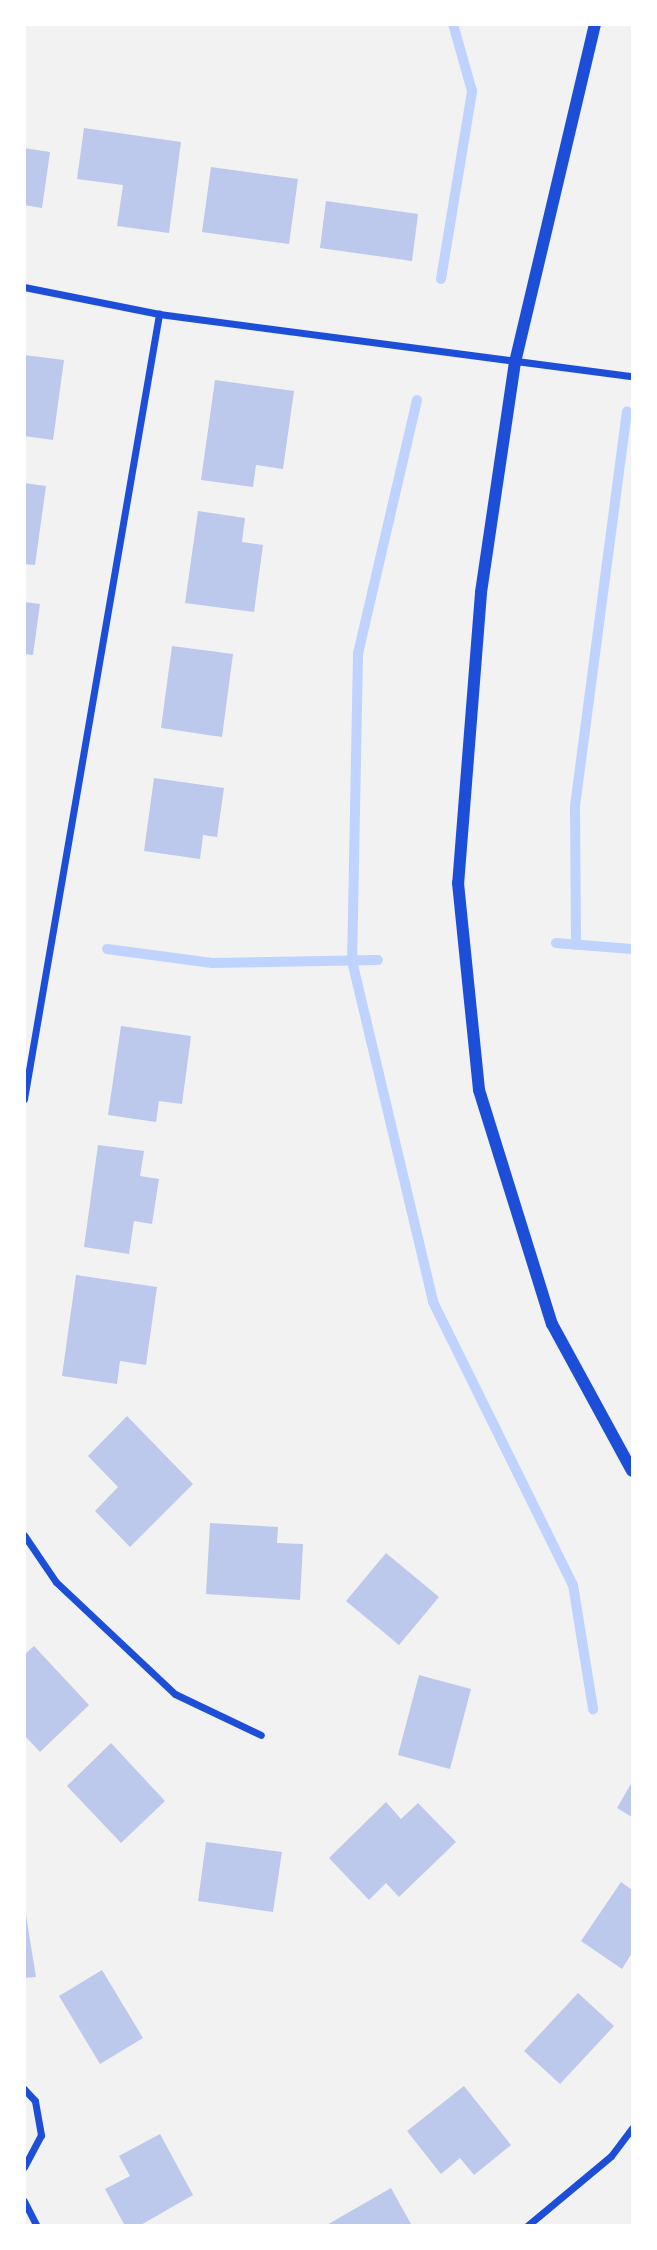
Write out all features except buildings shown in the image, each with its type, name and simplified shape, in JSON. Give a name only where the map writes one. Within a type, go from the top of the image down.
[{"type":"street","points":[[595,24],[515,362],[481,593],[458,883],[479,1090],[552,1324],[632,1471]]},
{"type":"street","points":[[24,287],[159,314],[632,376]]},
{"type":"street","points":[[24,1099],[159,314]]},
{"type":"street","points":[[24,1535],[56,1582],[175,1695],[261,1735]]},
{"type":"street","points":[[24,2089],[35,2101],[41,2135],[24,2167]]},
{"type":"street","points":[[527,2225],[611,2156],[632,2128]]},
{"type":"street","points":[[24,2201],[37,2225]]},
{"type":"waterway","points":[[441,279],[472,91],[453,24]]},
{"type":"waterway","points":[[417,400],[358,654],[352,961],[433,1302],[573,1585],[593,1709]]},
{"type":"waterway","points":[[576,945],[575,806],[627,411]]},
{"type":"waterway","points":[[556,943],[632,949]]},
{"type":"waterway","points":[[107,949],[212,963],[378,960]]}]
